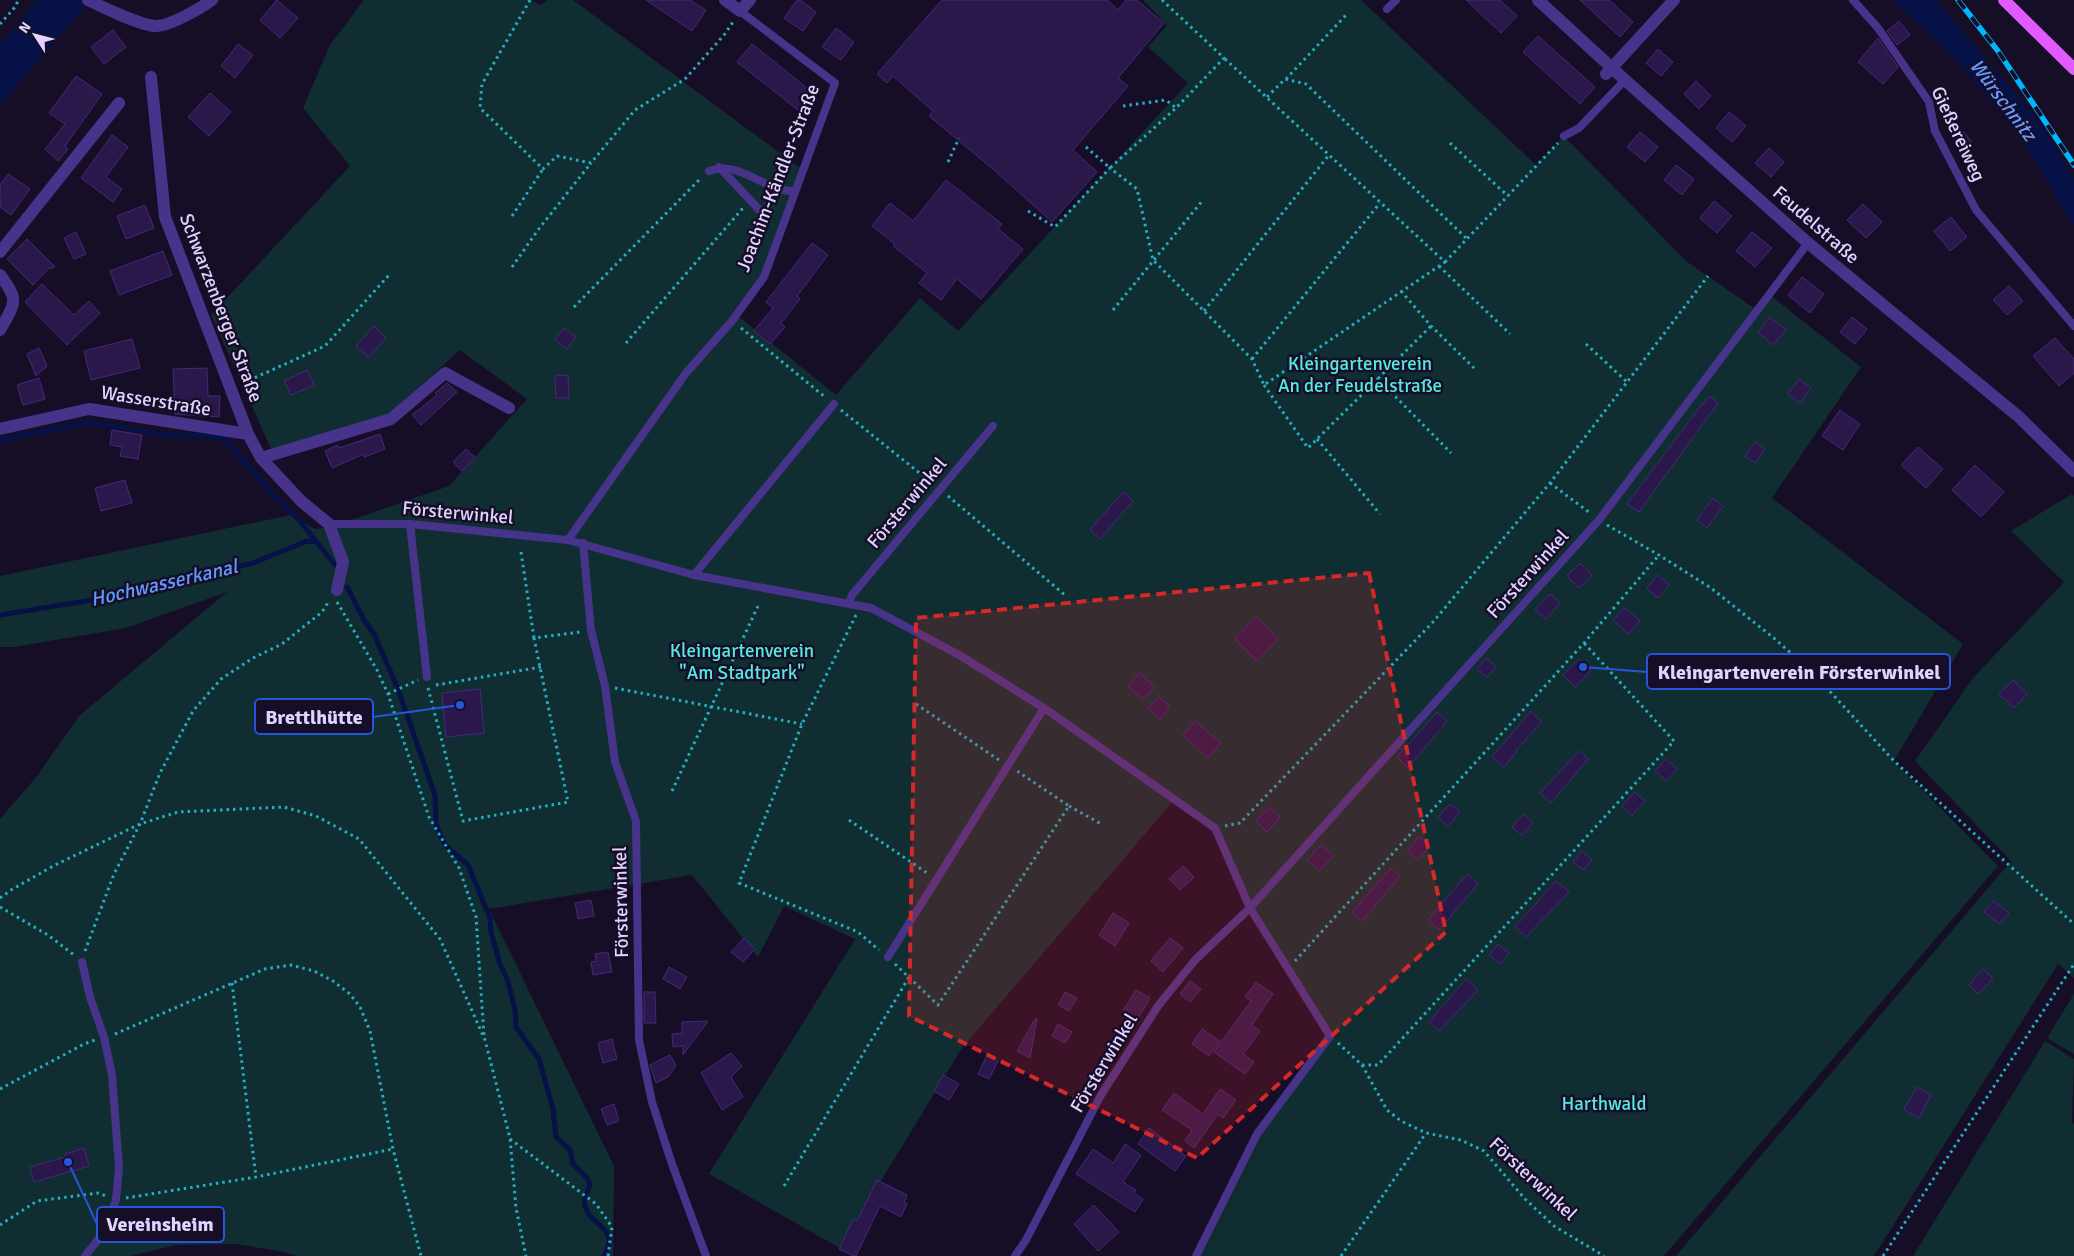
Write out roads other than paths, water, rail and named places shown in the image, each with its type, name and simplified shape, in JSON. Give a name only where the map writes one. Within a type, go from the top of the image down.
[{"type":"main road","points":[[2004,0],[2074,69]]},
{"type":"street","points":[[88,0],[157,26],[187,16],[212,0]]},
{"type":"street","name":"Joachim-Kändler-Straße","points":[[725,0],[740,11]]},
{"type":"street","points":[[740,11],[750,0]]},
{"type":"street","name":"Feudelstraße","points":[[1538,0],[1609,71],[1625,80],[1808,243],[2019,417],[2074,471]]},
{"type":"street","points":[[1609,71],[1674,0]]},
{"type":"street","name":"Schwarzenberger Straße","points":[[151,77],[165,217],[248,434],[261,458],[301,500],[329,524],[343,562],[335,593]]},
{"type":"street","points":[[0,252],[119,103]]},
{"type":"street","points":[[0,275],[13,295],[14,306],[0,330]]},
{"type":"street","points":[[261,458],[391,419],[445,373],[509,408]]},
{"type":"street","name":"Wasserstraße","points":[[0,429],[89,409],[248,434]]},
{"type":"lane","points":[[1388,10],[1396,0]]},
{"type":"lane","name":"Gießereiweg","points":[[1853,0],[1878,28],[1929,102],[1935,131],[1976,210],[2074,326]]},
{"type":"lane","name":"Joachim-Kändler-Straße","points":[[568,540],[686,372],[732,321],[764,277],[835,83],[740,11]]},
{"type":"lane","points":[[1564,136],[1579,128],[1625,80]]},
{"type":"lane","points":[[719,167],[766,217]]},
{"type":"lane","points":[[709,171],[719,167],[730,168],[778,189],[796,191]]},
{"type":"lane","name":"Försterwinkel","points":[[1015,1256],[1026,1240],[1101,1095],[1158,1006],[1195,960],[1250,908],[1599,520],[1808,243]]},
{"type":"lane","points":[[694,575],[834,404]]},
{"type":"lane","name":"Försterwinkel","points":[[849,604],[852,595],[993,426]]},
{"type":"lane","name":"Försterwinkel","points":[[329,524],[410,524],[568,540],[694,575],[871,608],[961,656],[1044,708],[1215,828],[1250,908]]},
{"type":"lane","points":[[410,524],[427,677]]},
{"type":"lane","name":"Försterwinkel","points":[[583,543],[590,630],[605,686],[615,762],[636,821],[639,1040],[652,1102],[672,1164],[706,1256]]},
{"type":"lane","points":[[888,957],[1044,708]]},
{"type":"lane","points":[[1196,1256],[1257,1134],[1330,1036],[1250,908]]},
{"type":"lane","points":[[82,962],[90,996],[104,1037],[112,1075],[116,1110],[118,1167],[116,1200],[105,1231],[85,1256]]},
{"type":"water","points":[[37,0],[91,0],[0,105],[0,45]]},
{"type":"water","name":"Würschnitz","points":[[1893,0],[1936,0],[2041,124],[2074,180],[2074,227],[2028,149],[1996,106],[1949,52]]},
{"type":"waterway","points":[[0,440],[90,422],[171,436],[202,435],[225,439],[273,495],[299,520],[335,565]]},
{"type":"waterway","name":"Hochwasserkanal","points":[[0,615],[98,599],[253,563],[307,541],[317,542]]},
{"type":"waterway","points":[[347,587],[364,620],[374,634],[398,689],[435,795],[436,823],[440,836],[446,846],[468,865],[490,918],[491,932],[500,964],[508,981],[515,1010],[516,1027],[539,1059],[553,1109],[556,1137],[570,1150],[573,1164],[587,1178],[590,1185],[586,1194],[585,1206],[589,1215],[607,1234],[609,1240],[604,1256]]},
{"type":"railway","points":[[1958,0],[1998,51],[2074,165]]},
{"type":"place","name":"Kleingartenverein Försterwinkel","points":[[1583,667]]},
{"type":"place","name":"Brettlhütte","points":[[460,705]]},
{"type":"place","name":"Vereinsheim","points":[[68,1162]]},
{"type":"park label","name":"Kleingartenverein An der Feudelstraße","points":[[1360,375]]},
{"type":"park label","name":"Kleingartenverein \"Am Stadtpark\"","points":[[742,662]]},
{"type":"park label","name":"Harthwald","points":[[1604,1104]]}]
